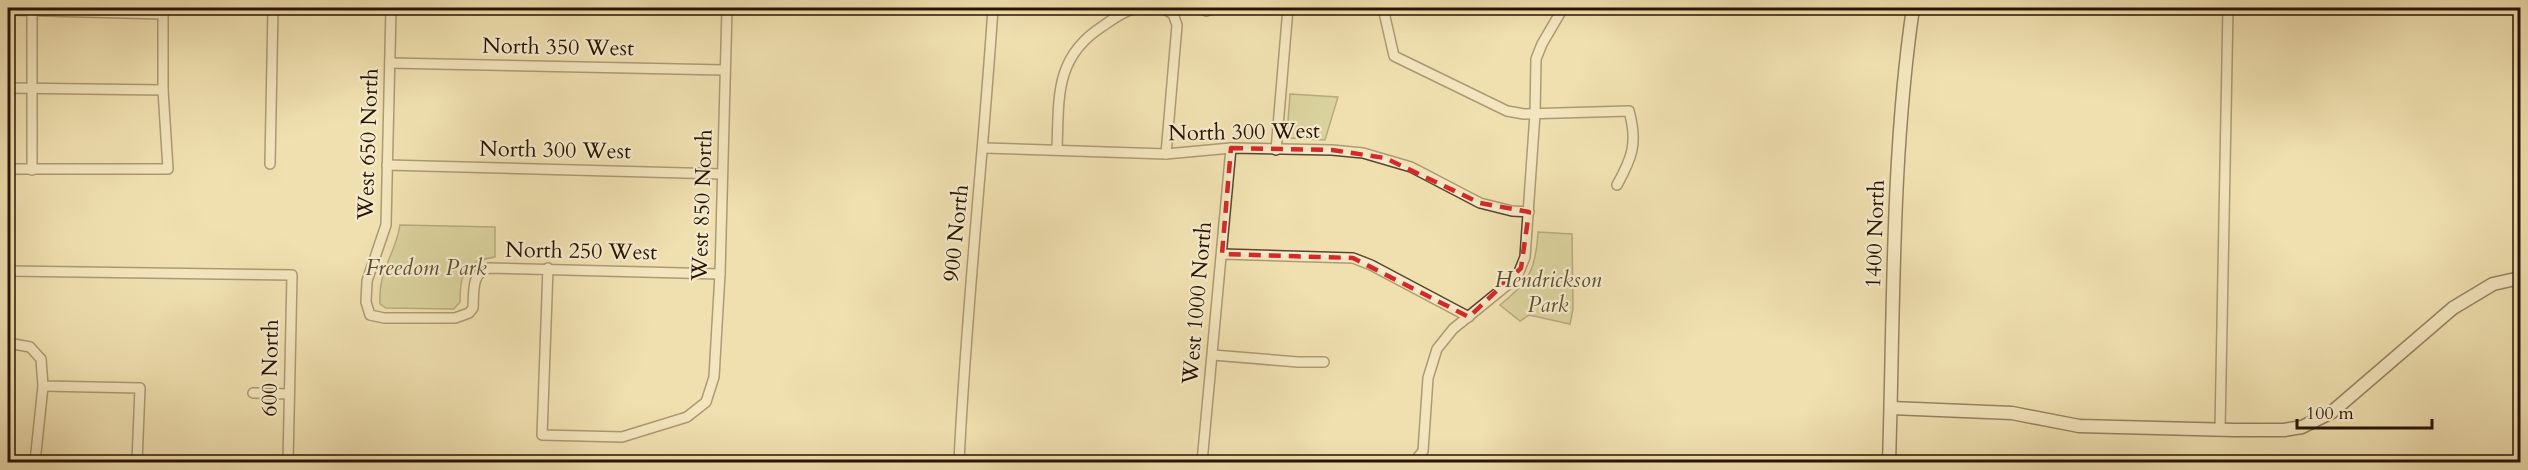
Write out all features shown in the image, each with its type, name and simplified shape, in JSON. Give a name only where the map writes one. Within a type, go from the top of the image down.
[{"type":"street","points":[[270,165],[273,8]]},
{"type":"street","name":"West 650 North","points":[[370,315],[366,302],[367,281],[386,225],[391,8]]},
{"type":"street","name":"West 850 North","points":[[548,268],[542,435],[622,437],[687,417],[706,402],[714,377],[720,274],[727,8]]},
{"type":"street","name":"900 North","points":[[958,462],[965,343],[984,148],[993,8]]},
{"type":"street","points":[[1057,150],[1059,91],[1062,76],[1074,50],[1087,36],[1136,8]]},
{"type":"street","points":[[1163,8],[1173,14],[1178,25],[1166,154]]},
{"type":"street","points":[[1276,150],[1287,8]]},
{"type":"street","points":[[1383,8],[1394,56],[1508,111],[1535,114],[1629,111],[1633,126],[1632,158],[1617,186]]},
{"type":"street","points":[[1414,462],[1423,450],[1428,378],[1432,363],[1445,338],[1517,277],[1526,257],[1536,59],[1563,8]]},
{"type":"street","name":"1400 North","points":[[1889,462],[1896,200],[1903,86],[1913,8]]},
{"type":"street","points":[[2220,430],[2228,8]]},
{"type":"street","points":[[8,10],[163,14],[163,90],[168,170],[8,169]]},
{"type":"street","points":[[32,11],[32,170]]},
{"type":"street","name":"North 350 West","points":[[390,63],[725,70]]},
{"type":"street","points":[[8,88],[163,90]]},
{"type":"street","name":"North 300 West","points":[[984,148],[1166,154],[1231,148],[1332,150],[1384,158],[1411,167],[1480,203],[1512,211],[1529,212]]},
{"type":"street","name":"West 1000 North","points":[[1202,462],[1231,148]]},
{"type":"street","name":"North 300 West","points":[[387,165],[722,174]]},
{"type":"street","points":[[1222,254],[1353,258],[1371,265],[1468,317]]},
{"type":"street","name":"North 250 West","points":[[370,315],[384,318],[455,318],[469,313],[473,308],[475,279],[482,270],[548,268],[720,274]]},
{"type":"street","name":"600 North","points":[[8,271],[292,275],[288,462]]},
{"type":"street","points":[[1891,408],[2012,413],[2079,426],[2220,430],[2284,430],[2302,427],[2332,412],[2453,308],[2493,284],[2520,278]]},
{"type":"street","points":[[8,343],[30,347],[41,359],[43,386],[35,462]]},
{"type":"street","points":[[1213,355],[1324,362]]},
{"type":"street","points":[[43,386],[140,388],[138,462]]},
{"type":"street","points":[[253,393],[289,394]]},
{"type":"highlighted area","points":[[1231,148],[1332,150],[1385,158],[1480,203],[1529,212],[1521,268],[1469,317],[1353,258],[1222,254]]},
{"type":"green space","points":[[1290,94],[1338,97],[1325,140],[1289,138],[1287,134]]},
{"type":"green space","name":"Freedom Park","points":[[400,225],[495,227],[495,257],[476,262],[466,270],[461,283],[460,302],[454,309],[386,308],[380,304],[380,292],[384,272]]},
{"type":"green space","name":"Hendrickson Park","points":[[1538,232],[1572,234],[1573,309],[1570,324],[1529,315],[1520,321],[1500,305],[1518,289],[1529,274],[1535,256]]}]
